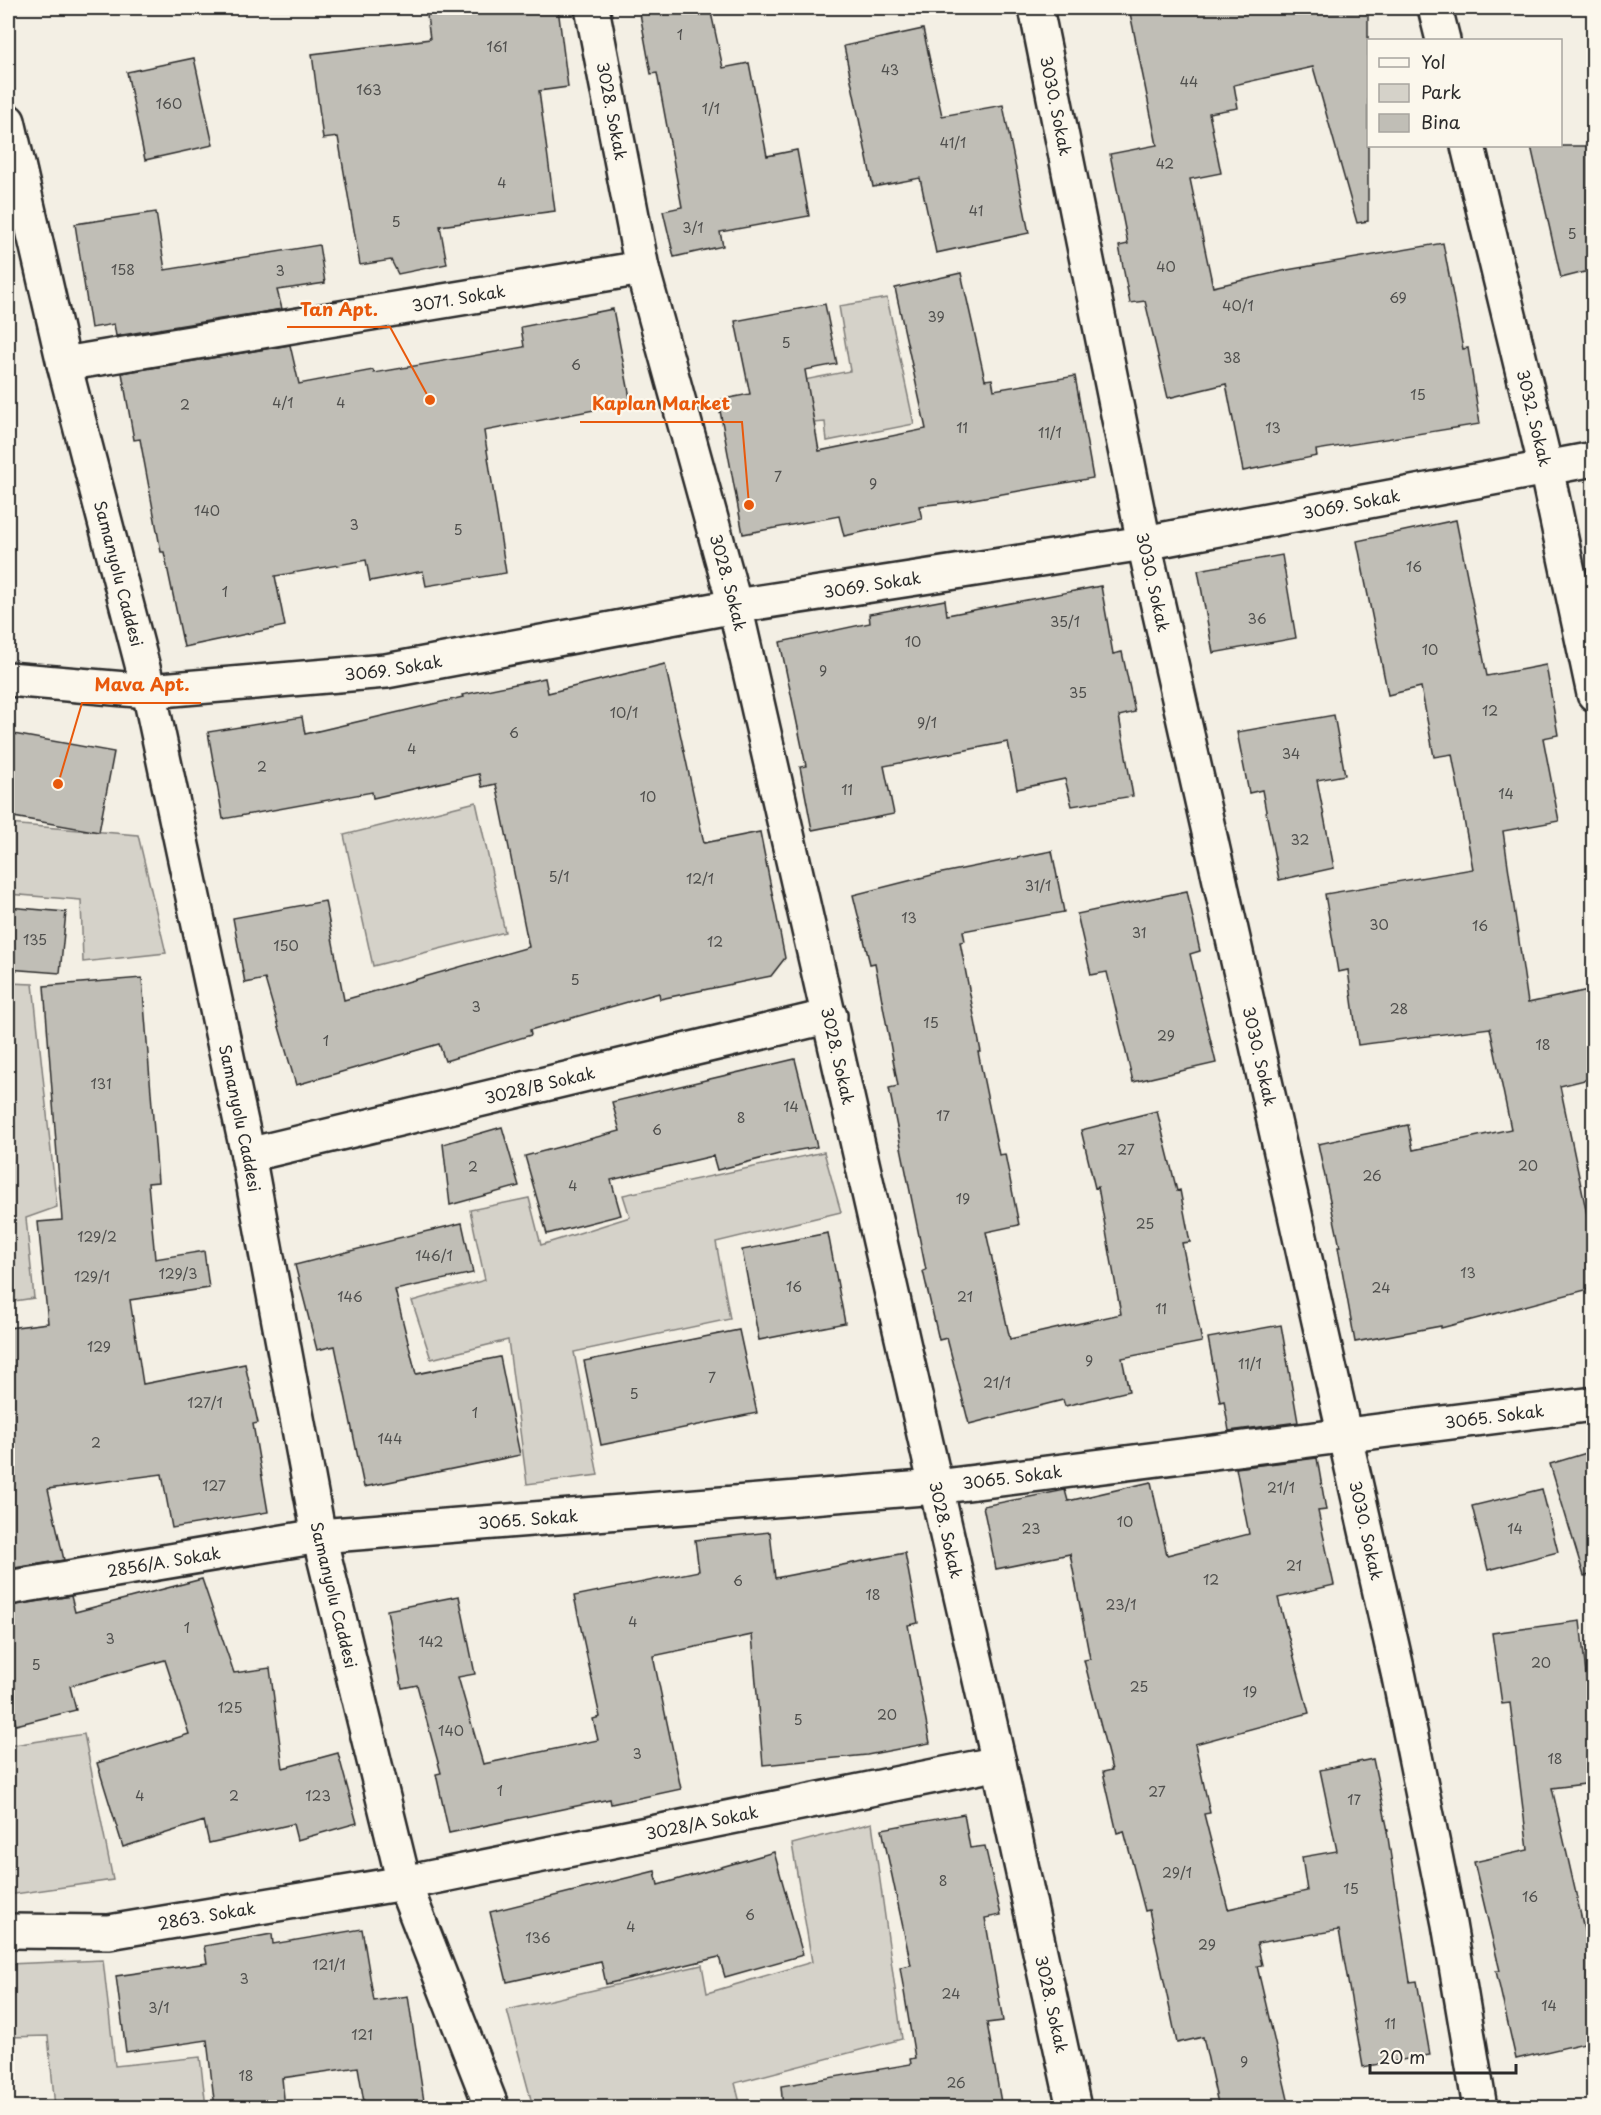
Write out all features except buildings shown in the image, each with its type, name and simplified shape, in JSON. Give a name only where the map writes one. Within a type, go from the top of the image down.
[{"type":"street","name":"3028. Sokak","points":[[592,8],[642,268],[735,606],[999,1763],[1074,2108]]},
{"type":"street","name":"3030. Sokak","points":[[1036,8],[1144,543],[1347,1436],[1399,1677],[1449,1924],[1480,2108]]},
{"type":"street","points":[[1435,8],[1443,39]]},
{"type":"street","name":"Samanyolu Caddesi","points":[[8,121],[64,364],[149,691],[248,1155],[319,1536],[404,1883],[492,2108]]},
{"type":"street","name":"3032. Sokak","points":[[1468,147],[1546,468],[1593,694]]},
{"type":"street","name":"3071. Sokak","points":[[64,364],[642,268]]},
{"type":"street","name":"3069. Sokak","points":[[8,679],[149,691],[386,671],[735,606],[1144,543],[1593,459]]},
{"type":"street","name":"3028/B Sokak","points":[[248,1155],[830,1016]]},
{"type":"street","name":"3065. Sokak","points":[[319,1536],[936,1487],[1593,1404]]},
{"type":"street","name":"2856/A. Sokak","points":[[8,1588],[319,1536]]},
{"type":"street","name":"3028/A Sokak","points":[[404,1883],[999,1763]]},
{"type":"street","name":"2863. Sokak","points":[[8,1931],[110,1932],[404,1883]]},
{"type":"green space","points":[[887,298],[914,424],[827,441],[825,422],[789,425],[784,384],[850,371],[839,306]]},
{"type":"green space","points":[[476,802],[505,932],[373,966],[344,835]]},
{"type":"green space","points":[[8,824],[138,835],[166,953],[83,962],[81,900],[8,894]]},
{"type":"green space","points":[[8,983],[33,984],[57,1207],[26,1218],[34,1298],[8,1302]]},
{"type":"green space","points":[[824,1152],[841,1212],[716,1242],[730,1319],[574,1352],[598,1475],[527,1484],[508,1340],[431,1359],[412,1301],[485,1280],[470,1210],[529,1198],[541,1245],[630,1217],[623,1195]]},
{"type":"green space","points":[[84,1734],[113,1880],[8,1895],[8,1746]]},
{"type":"green space","points":[[872,1823],[902,2039],[735,2083],[741,2107],[533,2107],[507,2010],[702,1965],[707,1993],[812,1962],[792,1844]]},
{"type":"green space","points":[[103,1960],[115,2066],[200,2057],[206,2107],[55,2107],[48,2036],[8,2037],[8,1964]]},
{"type":"place","name":"Tan Apt.","points":[[430,400]]},
{"type":"place","name":"Kaplan Market","points":[[749,505]]},
{"type":"place","name":"Mava Apt.","points":[[58,784]]}]
